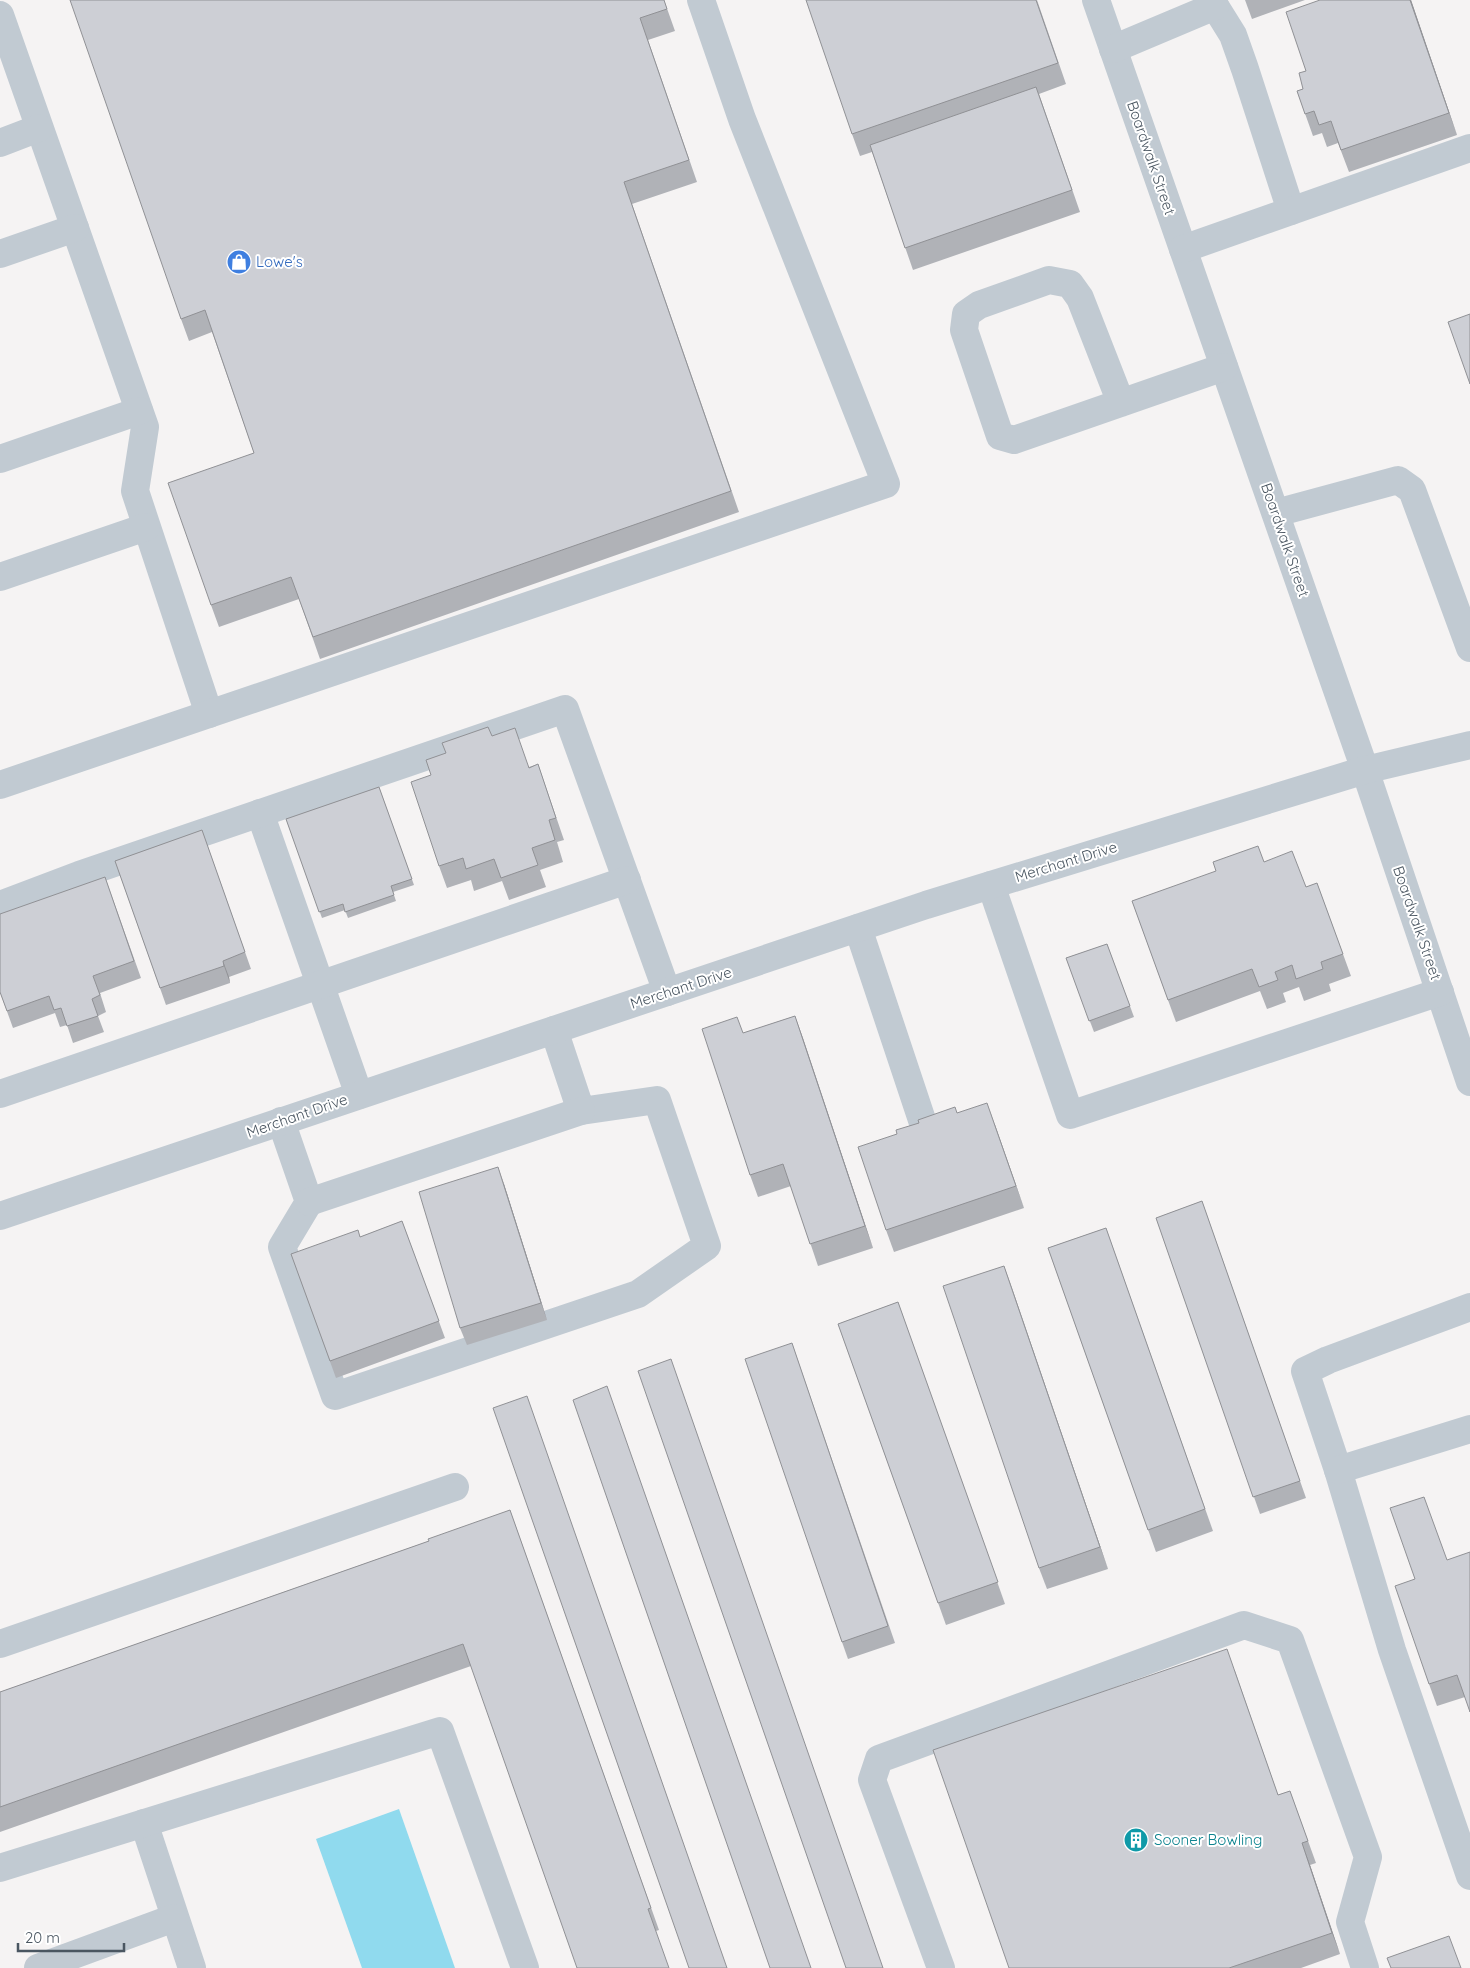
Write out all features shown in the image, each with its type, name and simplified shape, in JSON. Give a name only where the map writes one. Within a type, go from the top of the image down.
[{"type":"street","points":[[0,785],[886,484],[742,119],[701,0]]},
{"type":"street","name":"Boardwalk Street","points":[[1096,0],[1366,770],[1470,1082]]},
{"type":"street","points":[[1113,49],[1214,3],[1232,35],[1246,69],[1291,211]]},
{"type":"street","points":[[2,28],[40,128],[145,427],[135,491],[210,714]]},
{"type":"street","points":[[0,143],[40,128]]},
{"type":"street","points":[[1183,249],[1470,148]]},
{"type":"street","points":[[0,254],[75,228]]},
{"type":"street","points":[[1121,403],[1080,298],[1070,284],[1049,280],[979,305],[966,314],[964,330],[1000,436],[1014,440],[1121,403],[1224,367]]},
{"type":"street","points":[[0,459],[140,411]]},
{"type":"street","points":[[1276,513],[1398,480],[1412,490],[1470,648]]},
{"type":"street","points":[[0,577],[146,527]]},
{"type":"street","points":[[0,905],[79,875],[565,709],[667,992]]},
{"type":"street","name":"Merchant Drive","points":[[0,1216],[991,885],[1366,770],[1470,745]]},
{"type":"street","points":[[260,813],[359,1095]]},
{"type":"street","points":[[0,1094],[627,880]]},
{"type":"street","points":[[991,885],[1070,1115],[1440,992]]},
{"type":"street","points":[[858,928],[922,1120]]},
{"type":"street","points":[[554,1030],[581,1111]]},
{"type":"street","points":[[657,1100],[707,1246],[638,1294],[335,1396],[282,1247],[309,1202],[581,1111],[657,1100]]},
{"type":"street","points":[[281,1121],[309,1202]]},
{"type":"street","points":[[1470,1308],[1328,1360],[1305,1371],[1338,1470],[1392,1650],[1470,1876]]},
{"type":"street","points":[[1338,1470],[1470,1429]]},
{"type":"street","points":[[0,1644],[454,1487]]},
{"type":"street","points":[[941,1968],[872,1780],[879,1759],[1244,1625],[1290,1640],[1368,1856],[1350,1922],[1365,1968]]},
{"type":"street","points":[[0,1868],[440,1731],[525,1968]]},
{"type":"street","points":[[144,1823],[192,1968]]},
{"type":"street","points":[[38,1968],[174,1918]]},
{"type":"water","points":[[399,1809],[455,1968],[362,1968],[316,1839]]},
{"type":"building","points":[[70,0],[664,0],[667,9],[640,18],[689,160],[624,182],[731,491],[313,637],[291,577],[211,605],[168,483],[254,453],[205,310],[181,319]]},
{"type":"building","points":[[806,0],[1036,0],[1058,63],[852,134]]},
{"type":"building","points":[[1320,0],[1410,0],[1449,113],[1341,150],[1331,121],[1319,125],[1314,111],[1305,114],[1297,91],[1303,89],[1299,73],[1306,71],[1286,12]]},
{"type":"building","points":[[1036,87],[1072,190],[905,248],[870,145]]},
{"type":"building","points":[[1470,314],[1470,384],[1448,322]]},
{"type":"building","points":[[488,727],[492,736],[515,728],[529,768],[538,764],[556,818],[549,820],[555,840],[532,848],[538,865],[501,878],[494,859],[466,869],[463,858],[439,866],[411,782],[431,775],[426,760],[446,753],[442,743]]},
{"type":"building","points":[[379,787],[412,879],[391,886],[394,895],[345,912],[343,904],[319,912],[286,819]]},
{"type":"building","points":[[202,830],[245,952],[223,961],[224,966],[160,988],[115,861]]},
{"type":"building","points":[[1258,846],[1264,862],[1292,851],[1306,887],[1317,883],[1343,954],[1321,962],[1323,969],[1296,979],[1292,965],[1275,972],[1278,980],[1259,987],[1252,969],[1168,1000],[1132,901],[1216,871],[1213,862]]},
{"type":"building","points":[[105,877],[134,961],[93,976],[100,995],[92,999],[98,1016],[67,1026],[61,1008],[54,1010],[49,996],[7,1011],[0,992],[0,914]]},
{"type":"building","points":[[1107,944],[1130,1006],[1089,1021],[1066,958]]},
{"type":"building","points":[[795,1016],[865,1226],[810,1244],[783,1164],[750,1175],[702,1029],[737,1017],[743,1033]]},
{"type":"building","points":[[987,1103],[1016,1186],[886,1230],[858,1147],[897,1134],[896,1130],[919,1123],[918,1120],[955,1107],[957,1113]]},
{"type":"building","points":[[498,1167],[541,1303],[460,1328],[419,1192]]},
{"type":"building","points":[[1202,1201],[1300,1481],[1253,1497],[1156,1218]]},
{"type":"building","points":[[402,1221],[439,1321],[330,1361],[291,1254],[358,1230],[360,1237]]},
{"type":"building","points":[[1106,1228],[1205,1509],[1148,1530],[1048,1248]]},
{"type":"building","points":[[1004,1266],[1100,1547],[1039,1568],[943,1286]]},
{"type":"building","points":[[898,1302],[998,1582],[938,1603],[838,1324]]},
{"type":"building","points":[[792,1343],[888,1626],[842,1642],[745,1359]]},
{"type":"building","points":[[671,1359],[883,1968],[846,1968],[638,1371]]},
{"type":"building","points":[[607,1386],[811,1968],[770,1968],[573,1400]]},
{"type":"building","points":[[527,1396],[727,1968],[689,1968],[493,1408]]},
{"type":"building","points":[[1424,1497],[1447,1560],[1470,1552],[1470,1712],[1457,1675],[1429,1684],[1395,1586],[1415,1579],[1390,1508]]},
{"type":"building","points":[[510,1510],[651,1908],[648,1909],[669,1968],[577,1968],[463,1644],[0,1807],[0,1692],[429,1541],[428,1539]]},
{"type":"building","name":"Sooner Bowling","points":[[1227,1649],[1278,1795],[1290,1791],[1308,1841],[1302,1843],[1332,1933],[1229,1968],[1009,1968],[933,1750]]},
{"type":"building","points":[[1449,1936],[1461,1968],[1391,1968],[1387,1958]]},
{"type":"place","name":"Lowe's","points":[[239,262]]},
{"type":"place","name":"Sooner Bowling","points":[[1136,1840]]}]
